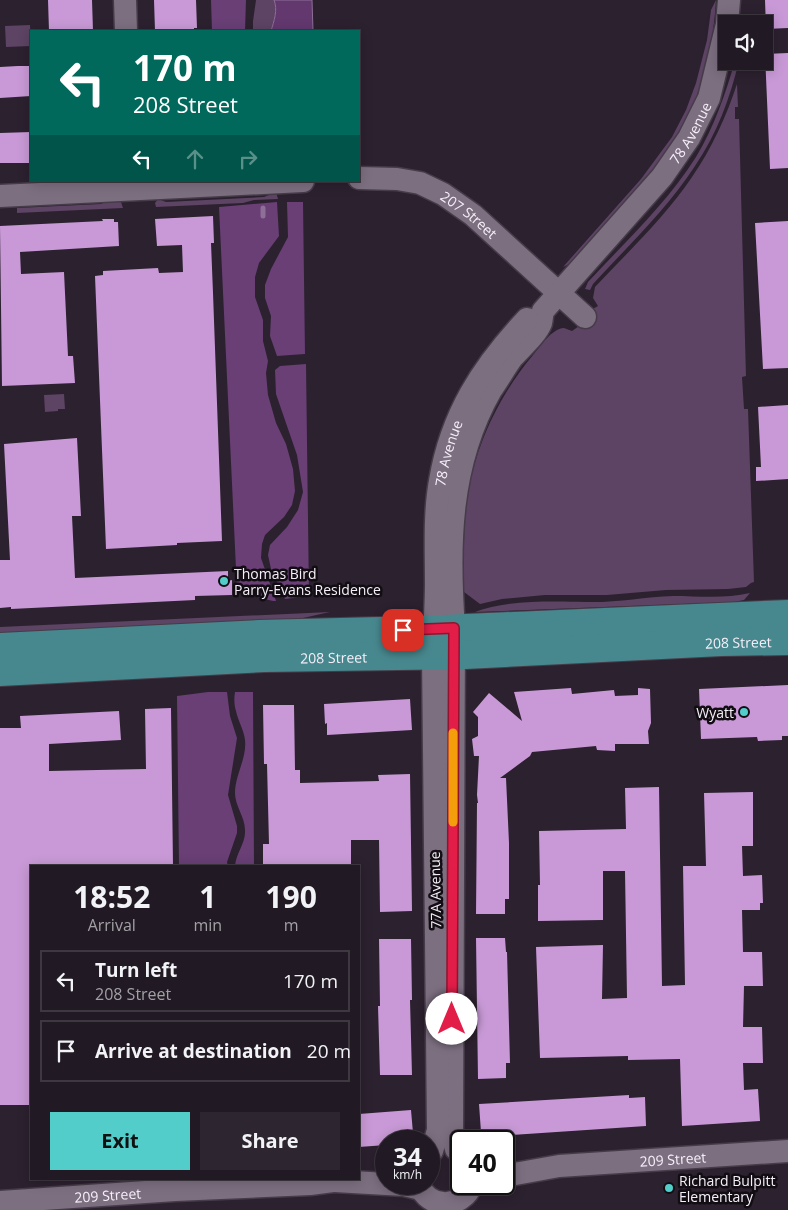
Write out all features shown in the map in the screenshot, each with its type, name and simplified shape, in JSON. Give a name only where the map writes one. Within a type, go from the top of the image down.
[{"type":"main road","name":"208 Street","points":[[0,672],[264,658],[788,614]]},
{"type":"main road","name":"208 Street","points":[[0,647],[258,634],[443,642],[788,641]]},
{"type":"street","points":[[125,0],[126,30]]},
{"type":"street","points":[[728,15],[729,0]]},
{"type":"street","name":"78 Avenue","points":[[443,642],[452,588],[452,528],[458,477],[475,422],[491,391],[511,360],[537,329],[541,322],[543,311],[662,177],[689,138],[709,98],[718,61]]},
{"type":"street","name":"207 Street","points":[[360,178],[397,179],[420,183],[443,194],[473,216],[585,317]]},
{"type":"street","points":[[0,196],[133,185],[260,182]]},
{"type":"street","name":"77A Avenue","points":[[443,642],[452,1130]]},
{"type":"street","name":"77A Avenue","points":[[438,1130],[443,642]]},
{"type":"street","name":"209 Street","points":[[515,1174],[559,1166],[788,1151]]},
{"type":"street","name":"209 Street","points":[[515,1163],[559,1166]]},
{"type":"street","points":[[360,1177],[375,1173]]},
{"type":"street","name":"209 Street","points":[[0,1202],[341,1180],[404,1185],[450,1203],[463,1195]]},
{"type":"shaded area","points":[[211,0],[246,0],[245,30],[212,30]]},
{"type":"shaded area","points":[[256,0],[274,0],[276,12],[271,30],[253,30]]},
{"type":"shaded area","points":[[274,0],[312,0],[313,30],[271,30],[276,12]]},
{"type":"shaded area","points":[[716,0],[711,45],[706,67],[682,130],[671,149],[648,179],[571,263],[563,267],[641,179],[672,137],[686,110],[696,83],[707,40],[711,10]]},
{"type":"shaded area","points":[[30,25],[30,46],[6,47],[5,26]]},
{"type":"shaded area","points":[[732,70],[736,70],[722,115],[710,141],[684,182],[647,227],[593,284],[590,290],[585,289],[588,282],[659,206],[685,174],[708,134]]},
{"type":"shaded area","points":[[737,84],[738,107],[735,107],[735,119],[739,119],[746,376],[742,377],[744,409],[748,409],[754,582],[746,587],[728,589],[666,590],[607,595],[545,595],[502,599],[480,604],[464,592],[465,518],[474,467],[488,427],[508,389],[547,338],[559,329],[564,328],[572,331],[579,326],[591,310],[598,306],[593,298],[595,287],[658,220],[692,177],[718,132]]},
{"type":"shaded area","points":[[276,192],[278,199],[254,200],[243,203],[156,207],[155,203],[158,199],[166,202],[264,197]]},
{"type":"shaded area","points":[[120,199],[123,208],[17,213],[17,208],[101,204],[110,200]]},
{"type":"shaded area","points":[[277,202],[279,236],[259,263],[255,277],[255,297],[263,320],[263,341],[268,361],[266,373],[268,395],[276,423],[286,444],[293,469],[295,491],[292,505],[284,517],[265,535],[262,544],[261,558],[276,601],[273,601],[252,596],[243,590],[237,590],[219,207]]},
{"type":"shaded area","points":[[287,202],[303,202],[305,354],[277,356],[270,336],[271,316],[265,298],[265,285],[271,269],[288,237]]},
{"type":"shaded area","points":[[306,364],[309,596],[285,599],[271,569],[268,555],[270,545],[287,527],[298,510],[303,492],[297,455],[276,394],[275,370],[280,366]]},
{"type":"shaded area","points":[[64,394],[65,409],[45,412],[44,395]]},
{"type":"shaded area","points":[[750,593],[744,600],[734,602],[475,612],[514,603],[558,601],[607,602],[673,596],[722,597]]},
{"type":"shaded area","points":[[330,612],[294,620],[0,633],[0,627]]},
{"type":"shaded area","points":[[208,692],[227,692],[230,716],[237,738],[228,795],[237,826],[237,833],[227,862],[228,865],[179,865],[177,696]]},
{"type":"shaded area","points":[[235,692],[253,692],[254,865],[235,865],[245,835],[245,825],[235,793],[245,747],[234,699]]},
{"type":"building","points":[[48,0],[92,0],[93,30],[49,30]]},
{"type":"building","points":[[154,0],[196,0],[197,28],[194,28],[194,30],[155,30]]},
{"type":"building","points":[[765,0],[788,0],[788,28],[773,29],[773,15],[766,15]]},
{"type":"building","points":[[788,53],[788,168],[770,169],[766,70],[773,70],[773,54]]},
{"type":"building","points":[[30,66],[30,96],[0,98],[0,67]]},
{"type":"building","points":[[30,132],[30,163],[0,163],[0,133]]},
{"type":"building","points":[[213,216],[214,243],[211,243],[222,541],[106,549],[95,276],[103,275],[103,271],[158,268],[159,273],[183,272],[182,245],[157,246],[155,219]]},
{"type":"building","points":[[102,219],[114,219],[114,222],[118,222],[119,246],[20,252],[21,274],[64,272],[68,356],[73,356],[75,383],[2,386],[0,226],[103,221]]},
{"type":"building","points":[[788,221],[788,368],[763,369],[755,223]]},
{"type":"building","points":[[788,405],[788,479],[756,481],[756,467],[761,467],[758,407]]},
{"type":"building","points":[[77,438],[81,516],[72,516],[75,578],[228,571],[228,581],[232,580],[232,595],[195,596],[195,600],[0,608],[0,560],[10,560],[4,444]]},
{"type":"building","name":"Wyatt","points":[[788,685],[788,736],[782,736],[782,740],[758,741],[757,737],[701,739],[699,689]]},
{"type":"building","points":[[571,688],[572,694],[614,690],[615,696],[638,695],[638,688],[650,689],[651,723],[648,731],[649,744],[615,744],[615,751],[597,750],[596,746],[532,752],[530,756],[500,778],[506,778],[509,899],[505,899],[505,914],[476,914],[479,756],[474,756],[472,739],[478,736],[478,717],[473,712],[489,693],[522,721],[514,692]]},
{"type":"building","points":[[410,699],[412,730],[327,735],[324,704]]},
{"type":"building","points":[[263,705],[294,705],[295,770],[300,770],[300,783],[379,781],[378,775],[410,774],[412,911],[380,912],[379,840],[351,840],[351,865],[263,865],[263,844],[269,844],[267,764],[264,764]]},
{"type":"building","points":[[171,708],[173,865],[30,865],[30,1105],[0,1105],[0,728],[21,728],[20,716],[119,711],[121,740],[49,744],[49,771],[146,769],[145,709]]},
{"type":"building","points":[[659,787],[662,986],[685,985],[683,866],[706,866],[704,793],[753,792],[753,846],[742,846],[743,876],[762,875],[763,903],[760,903],[760,910],[742,910],[743,952],[762,952],[763,986],[744,986],[743,1027],[762,1027],[763,1063],[743,1063],[744,1090],[758,1089],[760,1121],[682,1126],[680,1059],[628,1060],[628,1056],[540,1058],[536,947],[603,945],[602,999],[627,998],[625,871],[603,871],[603,920],[538,921],[538,885],[540,885],[539,831],[626,829],[625,788]]},
{"type":"building","points":[[476,938],[505,938],[510,1063],[506,1063],[506,1078],[478,1079]]},
{"type":"building","points":[[379,939],[411,939],[412,1075],[380,1075]]},
{"type":"building","points":[[629,1095],[629,1098],[645,1097],[646,1126],[515,1135],[515,1130],[481,1130],[479,1104]]},
{"type":"building","points":[[411,1110],[413,1130],[375,1130],[375,1146],[360,1147],[360,1114]]},
{"type":"waterway","points":[[263,208],[263,216]]},
{"type":"slow traffic","points":[[453,733],[453,822]]},
{"type":"place","name":"Thomas Bird Parry-Evans Residence","points":[[224,581]]},
{"type":"place","name":"Wyatt","points":[[744,712]]},
{"type":"place","name":"Richard Bulpitt Elementary","points":[[669,1188]]},
{"type":"route","points":[[403,630],[454,628],[452,676],[452,1019]]}]
